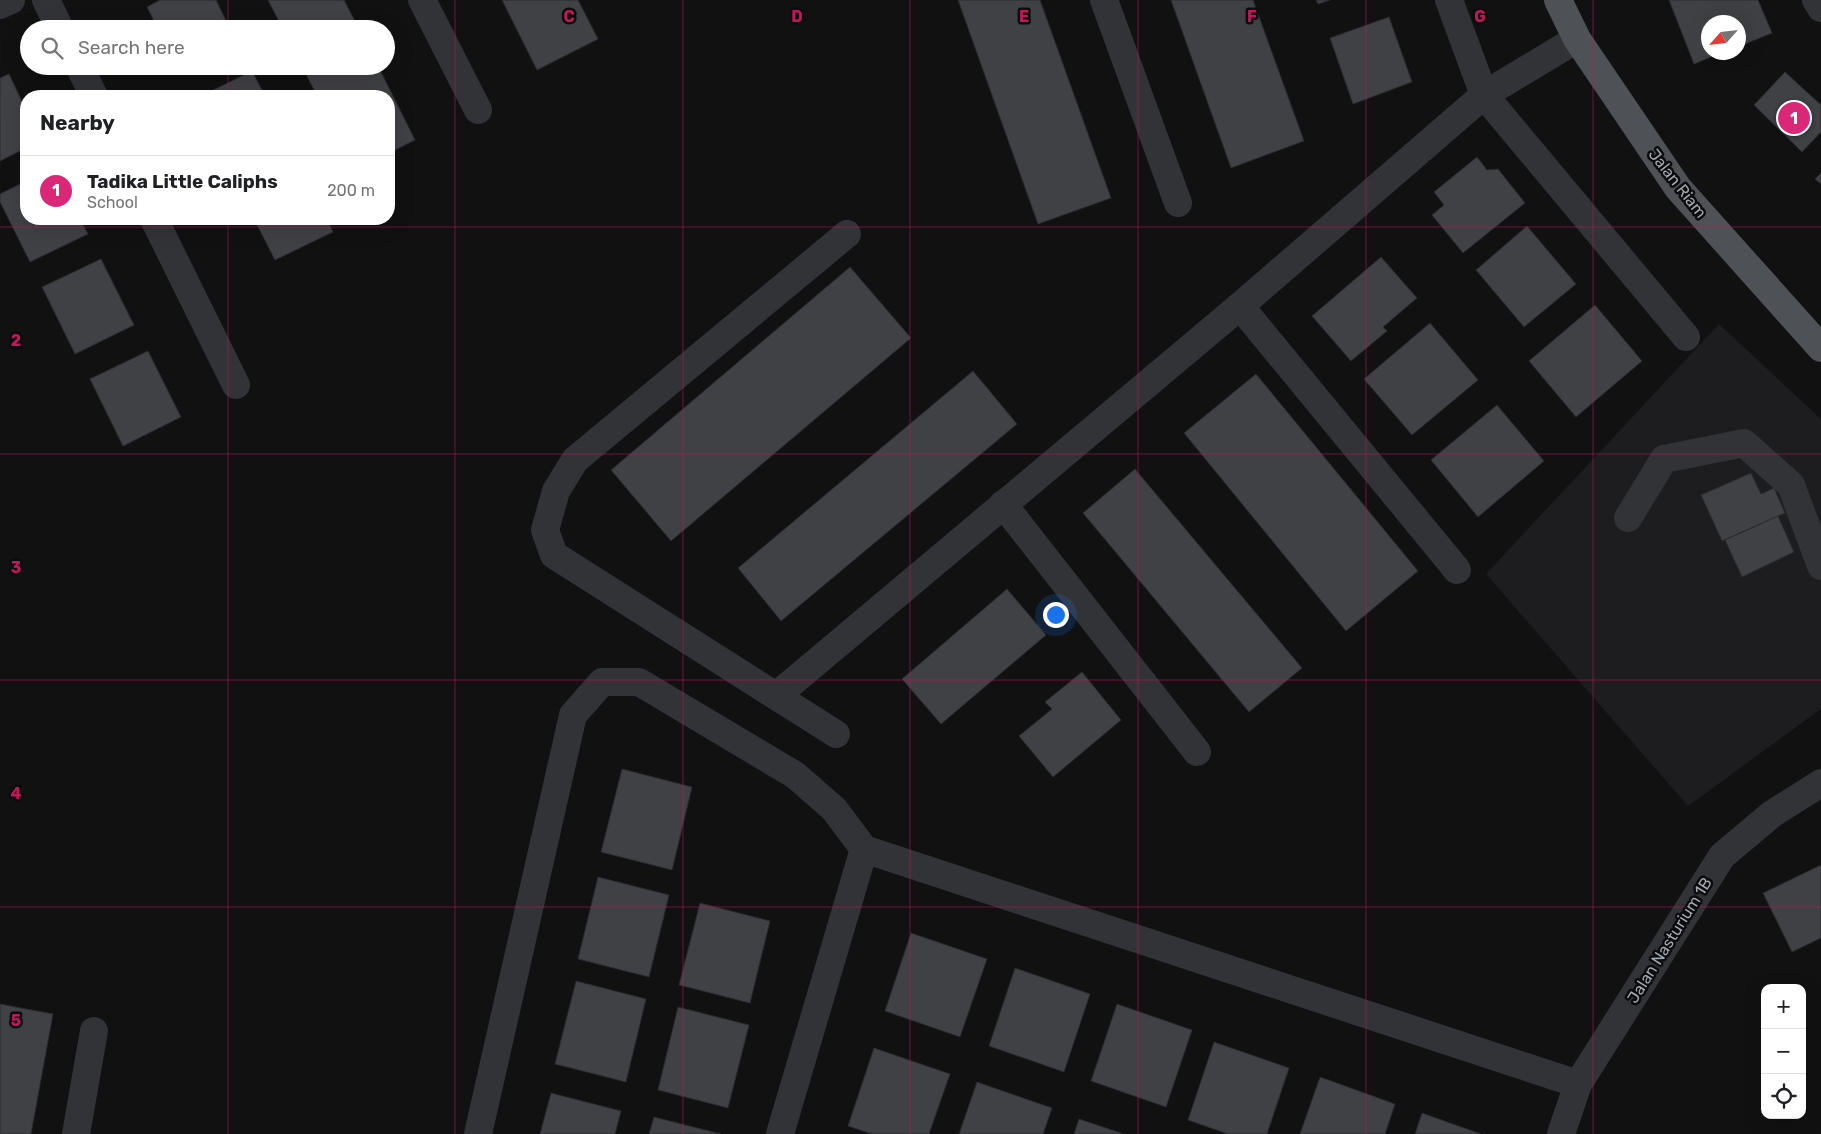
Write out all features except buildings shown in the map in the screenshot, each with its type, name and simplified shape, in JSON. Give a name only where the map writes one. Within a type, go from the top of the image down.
[{"type":"main road","name":"Jalan Riam","points":[[1558,0],[1577,39],[1678,188],[1821,348]]},
{"type":"street","points":[[0,5],[11,0]]},
{"type":"street","points":[[46,0],[56,20]]},
{"type":"street","points":[[422,0],[478,110]]},
{"type":"street","points":[[1104,0],[1178,203]]},
{"type":"street","points":[[1449,0],[1484,95],[1686,337]]},
{"type":"street","points":[[1816,0],[1821,8]]},
{"type":"street","points":[[776,696],[1240,306],[1484,95],[1577,39]]},
{"type":"street","points":[[84,75],[91,90]]},
{"type":"street","points":[[157,225],[236,385]]},
{"type":"street","points":[[836,734],[554,555],[545,530],[556,491],[575,460],[847,234]]},
{"type":"street","points":[[1240,306],[1457,570]]},
{"type":"street","points":[[1628,518],[1664,459],[1744,443],[1790,485],[1821,566]]},
{"type":"street","points":[[1003,504],[1197,752]]},
{"type":"street","points":[[478,1134],[573,715],[602,682],[639,682],[795,775],[834,809],[864,849],[1578,1084]]},
{"type":"street","name":"Jalan Nasturium 1B","points":[[1561,1134],[1578,1084],[1722,856],[1772,814],[1821,783]]},
{"type":"street","points":[[780,1134],[864,849]]},
{"type":"street","points":[[76,1134],[94,1032]]},
{"type":"shaded area","points":[[1719,324],[1821,419],[1821,709],[1688,806],[1486,574]]},
{"type":"place","name":"Tadika Little Caliphs","points":[[1794,118]]}]
